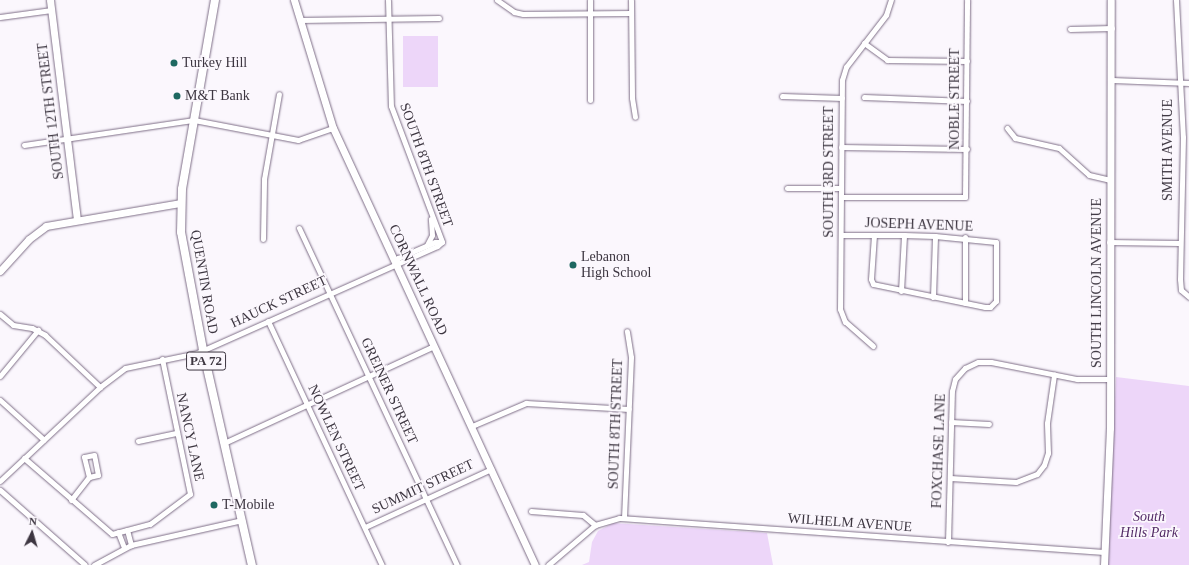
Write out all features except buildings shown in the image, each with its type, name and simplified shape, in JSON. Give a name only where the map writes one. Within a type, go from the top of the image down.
[{"type":"highway","name":"QUENTIN ROAD","points":[[215,0],[181,203],[182,248],[203,350],[252,565]]},
{"type":"main road","name":"SOUTH 12TH STREET","points":[[50,0],[77,219]]},
{"type":"main road","name":"CORNWALL ROAD","points":[[294,0],[333,128],[535,565]]},
{"type":"main road","name":"SOUTH LINCOLN AVENUE","points":[[1104,565],[1110,379],[1109,242],[1112,80],[1111,0]]},
{"type":"main road","points":[[0,271],[40,230],[53,224],[181,203]]},
{"type":"street","name":"SOUTH 8TH STREET","points":[[388,0],[391,106],[442,242]]},
{"type":"street","points":[[497,0],[514,12],[523,14],[590,12],[631,13]]},
{"type":"street","points":[[590,0],[590,100]]},
{"type":"street","points":[[631,0],[632,98],[635,117]]},
{"type":"street","name":"SOUTH 3RD STREET","points":[[873,346],[849,326],[841,313],[842,98],[844,72],[886,15],[891,0]]},
{"type":"street","name":"NOBLE STREET","points":[[841,197],[965,197],[967,149],[967,0]]},
{"type":"street","name":"SMITH AVENUE","points":[[1176,0],[1183,138],[1178,243],[1181,290],[1189,297]]},
{"type":"street","points":[[0,17],[52,10]]},
{"type":"street","points":[[300,20],[440,18]]},
{"type":"street","points":[[1070,29],[1112,28]]},
{"type":"street","points":[[864,43],[887,60],[967,61]]},
{"type":"street","points":[[1112,80],[1189,83]]},
{"type":"street","points":[[263,239],[264,179],[278,94]]},
{"type":"street","points":[[782,96],[842,98]]},
{"type":"street","points":[[864,97],[967,101]]},
{"type":"street","points":[[24,145],[67,140],[194,120],[298,140],[333,128]]},
{"type":"street","points":[[1007,128],[1012,136],[1022,141],[1059,148],[1089,175],[1110,180]]},
{"type":"street","points":[[1183,138],[1189,139]]},
{"type":"street","points":[[841,147],[967,149]]},
{"type":"street","points":[[788,188],[841,188]]},
{"type":"street","points":[[426,246],[432,235],[431,214]]},
{"type":"street","name":"GREINER STREET","points":[[298,228],[457,565]]},
{"type":"street","name":"JOSEPH AVENUE","points":[[841,235],[965,237],[996,242],[996,301],[990,306],[985,307],[965,303]]},
{"type":"street","points":[[874,235],[871,279],[874,284],[901,291],[965,303],[965,237]]},
{"type":"street","points":[[901,291],[904,235]]},
{"type":"street","points":[[933,297],[935,236]]},
{"type":"street","name":"HAUCK STREET","points":[[395,262],[398,258],[426,246],[442,242]]},
{"type":"street","name":"HAUCK STREET","points":[[0,481],[100,387],[125,368],[203,350],[395,262],[437,246],[442,242]]},
{"type":"street","points":[[1109,242],[1178,243]]},
{"type":"street","points":[[0,314],[13,325],[38,330],[100,387]]},
{"type":"street","name":"NOWLEN STREET","points":[[268,321],[382,565]]},
{"type":"street","points":[[0,376],[38,330]]},
{"type":"street","name":"SOUTH 8TH STREET","points":[[624,518],[631,357],[627,331]]},
{"type":"street","points":[[224,443],[434,346]]},
{"type":"street","name":"NANCY LANE","points":[[127,530],[150,524],[190,494],[162,359]]},
{"type":"street","name":"FOXCHASE LANE","points":[[948,542],[951,422],[955,379],[965,368],[978,362],[991,362],[1077,379],[1110,379]]},
{"type":"street","points":[[950,478],[1016,482],[1037,474],[1044,465],[1048,453],[1047,423],[1054,375]]},
{"type":"street","points":[[0,400],[44,440]]},
{"type":"street","points":[[472,426],[526,403],[629,410]]},
{"type":"street","points":[[951,422],[989,424]]},
{"type":"street","points":[[138,441],[177,433]]},
{"type":"street","points":[[24,458],[104,530],[112,534],[127,530],[131,545]]},
{"type":"street","name":"SUMMIT STREET","points":[[365,527],[491,469]]},
{"type":"street","points":[[71,500],[89,477]]},
{"type":"street","points":[[0,490],[85,565]]},
{"type":"street","points":[[531,511],[583,515],[595,525]]},
{"type":"street","name":"WILHELM AVENUE","points":[[548,565],[595,525],[609,519],[624,518],[1105,552]]},
{"type":"street","points":[[94,565],[131,545],[242,520]]},
{"type":"street","points":[[118,532],[124,548]]},
{"type":"green space","points":[[403,36],[438,36],[438,87],[403,87]]},
{"type":"green space","name":"South Hills Park","points":[[1116,377],[1189,386],[1189,565],[1108,565]]},
{"type":"green space","points":[[613,523],[767,533],[773,565],[582,565],[589,562],[592,542],[598,531]]},
{"type":"place","name":"Turkey Hill","points":[[174,63]]},
{"type":"place","name":"M&T Bank","points":[[177,96]]},
{"type":"place","name":"Lebanon High School","points":[[573,265]]},
{"type":"place","name":"T-Mobile","points":[[214,505]]}]
